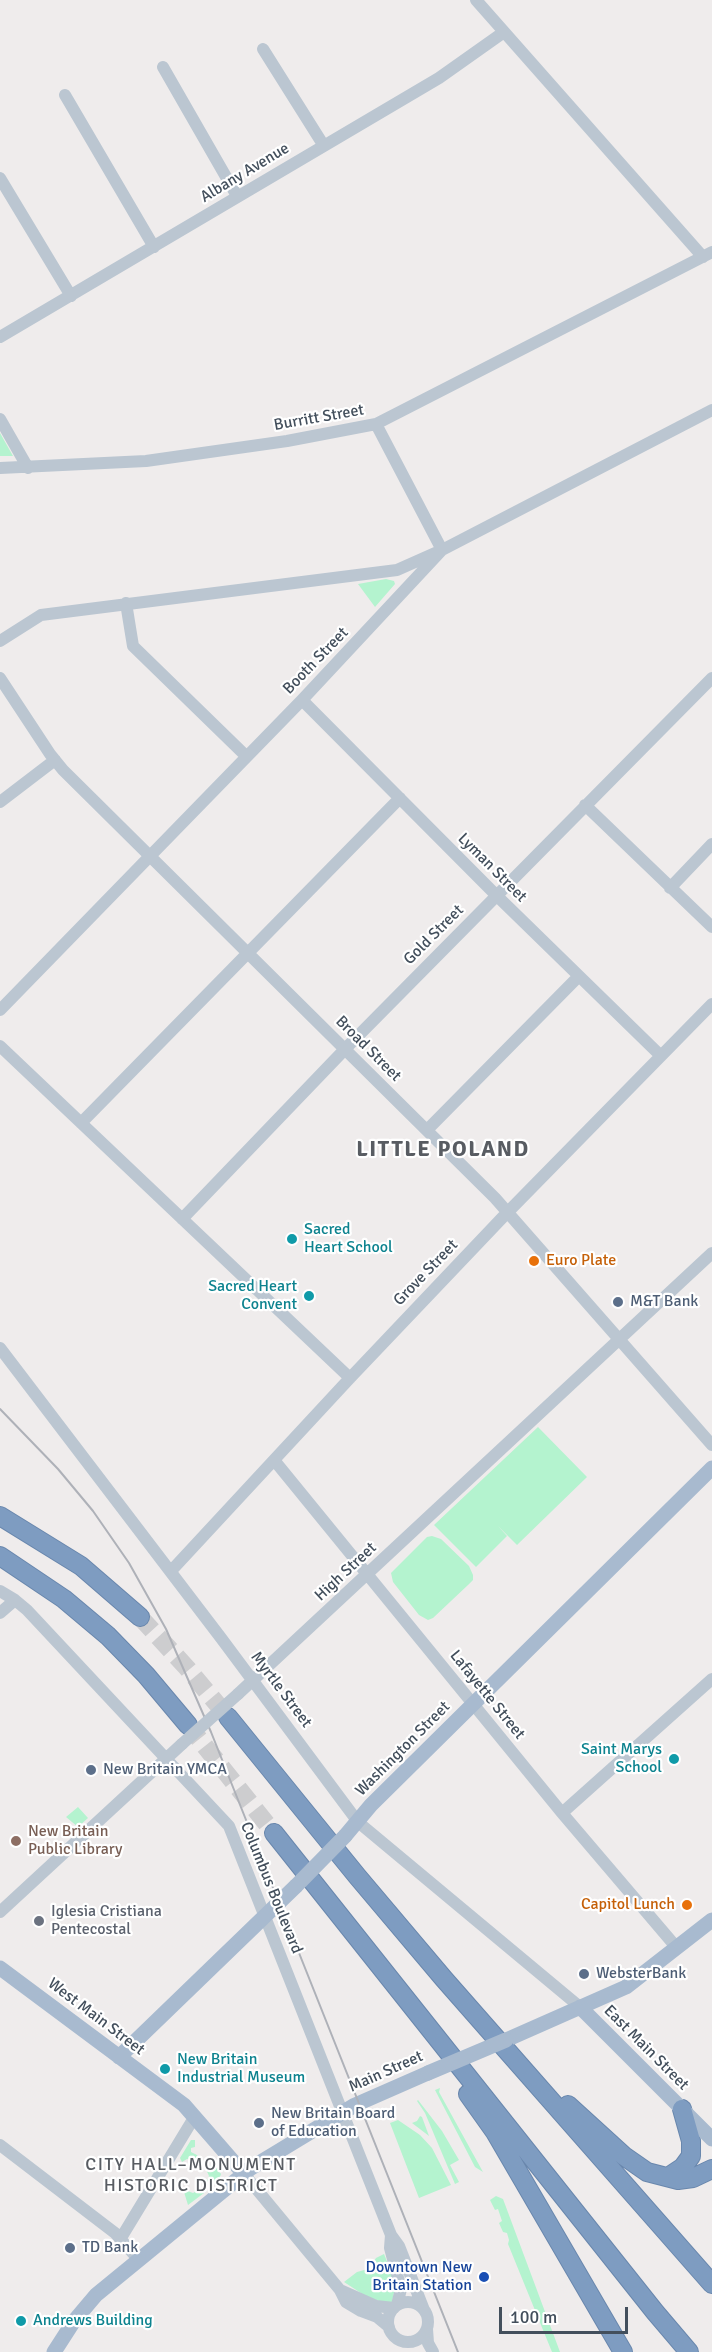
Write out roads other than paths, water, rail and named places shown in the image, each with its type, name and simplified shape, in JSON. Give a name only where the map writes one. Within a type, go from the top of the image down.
[{"type":"highway","points":[[0,1516],[81,1566],[140,1617]]},
{"type":"highway","points":[[0,1556],[64,1599],[108,1636],[140,1668],[188,1725]]},
{"type":"highway","points":[[228,1717],[391,1917],[712,2284]]},
{"type":"highway","points":[[274,1833],[689,2352]]},
{"type":"highway","points":[[400,1990],[417,2025],[495,2132],[623,2352]]},
{"type":"highway","points":[[530,2077],[556,2094],[634,2164],[647,2172],[675,2180],[684,2180],[712,2169]]},
{"type":"highway","points":[[668,2177],[685,2166],[691,2156],[691,2141],[682,2109]]},
{"type":"highway","points":[[655,2312],[679,2352]]},
{"type":"main road","name":"Washington Street","points":[[119,2056],[296,1886],[358,1822],[371,1805],[712,1468]]},
{"type":"main road","name":"Main Street","points":[[54,2352],[89,2302],[269,2155],[342,2112],[629,1985],[712,1920]]},
{"type":"main road","name":"West Main Street","points":[[0,1968],[184,2105],[244,2174]]},
{"type":"main road","name":"East Main Street","points":[[580,2007],[712,2139]]},
{"type":"street","points":[[476,0],[709,256]]},
{"type":"street","name":"Albany Avenue","points":[[0,337],[439,78],[504,32]]},
{"type":"street","points":[[263,49],[324,146]]},
{"type":"street","points":[[164,67],[237,196]]},
{"type":"street","points":[[65,95],[154,247]]},
{"type":"street","points":[[0,178],[71,296]]},
{"type":"street","name":"Burritt Street","points":[[0,468],[146,461],[287,441],[376,424],[709,256]]},
{"type":"street","name":"Booth Street","points":[[0,1010],[302,700],[442,550],[712,410]]},
{"type":"street","points":[[0,419],[28,468]]},
{"type":"street","points":[[0,641],[41,615],[397,570],[442,550],[376,424]]},
{"type":"street","points":[[126,603],[133,646],[246,756]]},
{"type":"street","name":"Broad Street","points":[[0,678],[55,760],[508,1212],[712,1445]]},
{"type":"street","name":"Gold Street","points":[[182,1219],[345,1049],[712,678]]},
{"type":"street","name":"Lyman Street","points":[[302,700],[496,895],[661,1056]]},
{"type":"street","points":[[0,802],[55,760]]},
{"type":"street","points":[[81,1123],[400,798]]},
{"type":"street","points":[[585,805],[712,927]]},
{"type":"street","points":[[669,888],[712,844]]},
{"type":"street","points":[[427,1130],[579,976]]},
{"type":"street","name":"Grove Street","points":[[171,1571],[508,1212],[712,1004]]},
{"type":"street","points":[[0,1046],[350,1378]]},
{"type":"street","name":"High Street","points":[[0,1912],[712,1254]]},
{"type":"street","name":"Myrtle Street","points":[[0,1348],[171,1571],[358,1822],[580,2007]]},
{"type":"street","name":"Lafayette Street","points":[[273,1460],[562,1813],[677,1948]]},
{"type":"street","name":"Columbus Boulevard","points":[[0,1591],[15,1600],[229,1826],[391,2235],[399,2246],[424,2310]]},
{"type":"street","points":[[0,1613],[15,1600]]},
{"type":"street","points":[[562,1813],[712,1679]]},
{"type":"street","points":[[121,2238],[195,2116]]},
{"type":"street","points":[[0,2145],[121,2238],[139,2260]]},
{"type":"street","points":[[244,2174],[349,2304],[377,2317],[389,2327],[397,2339],[418,2352]]},
{"type":"street","name":"Columbus Boulevard","points":[[391,2235],[390,2248],[401,2289],[395,2307]]},
{"type":"street","points":[[340,2290],[376,2307],[395,2307],[410,2302],[416,2304],[424,2310],[428,2318],[428,2343],[433,2352]]},
{"type":"street","points":[[389,2327],[388,2318],[395,2307]]},
{"type":"street","points":[[405,2342],[418,2339],[427,2329]]},
{"type":"tunnel","points":[[140,1617],[228,1717]]},
{"type":"tunnel","points":[[188,1725],[274,1833]]},
{"type":"railway","points":[[0,1409],[58,1469],[93,1511],[129,1563],[166,1629],[211,1732],[458,2352]]},
{"type":"place","name":"Sacred Heart School","points":[[292,1239]]},
{"type":"place","name":"Euro Plate","points":[[534,1261]]},
{"type":"place","name":"Sacred Heart Convent","points":[[309,1296]]},
{"type":"place","name":"M&T Bank","points":[[618,1302]]},
{"type":"place","name":"Saint Marys School","points":[[674,1759]]},
{"type":"place","name":"New Britain YMCA","points":[[91,1770]]},
{"type":"place","name":"New Britain Public Library","points":[[16,1841]]},
{"type":"place","name":"Capitol Lunch","points":[[687,1905]]},
{"type":"place","name":"Iglesia Cristiana Pentecostal","points":[[39,1921]]},
{"type":"place","name":"WebsterBank","points":[[584,1974]]},
{"type":"place","name":"New Britain Industrial Museum","points":[[165,2069]]},
{"type":"place","name":"New Britain Board of Education","points":[[259,2123]]},
{"type":"place","name":"TD Bank","points":[[70,2248]]},
{"type":"place","name":"Downtown New Britain Station","points":[[484,2277]]},
{"type":"place","name":"Andrews Building","points":[[21,2321]]},
{"type":"district","name":"LITTLE POLAND","points":[[443,1150]]},
{"type":"district","name":"CITY HALL–MONUMENT HISTORIC DISTRICT","points":[[191,2175]]}]
